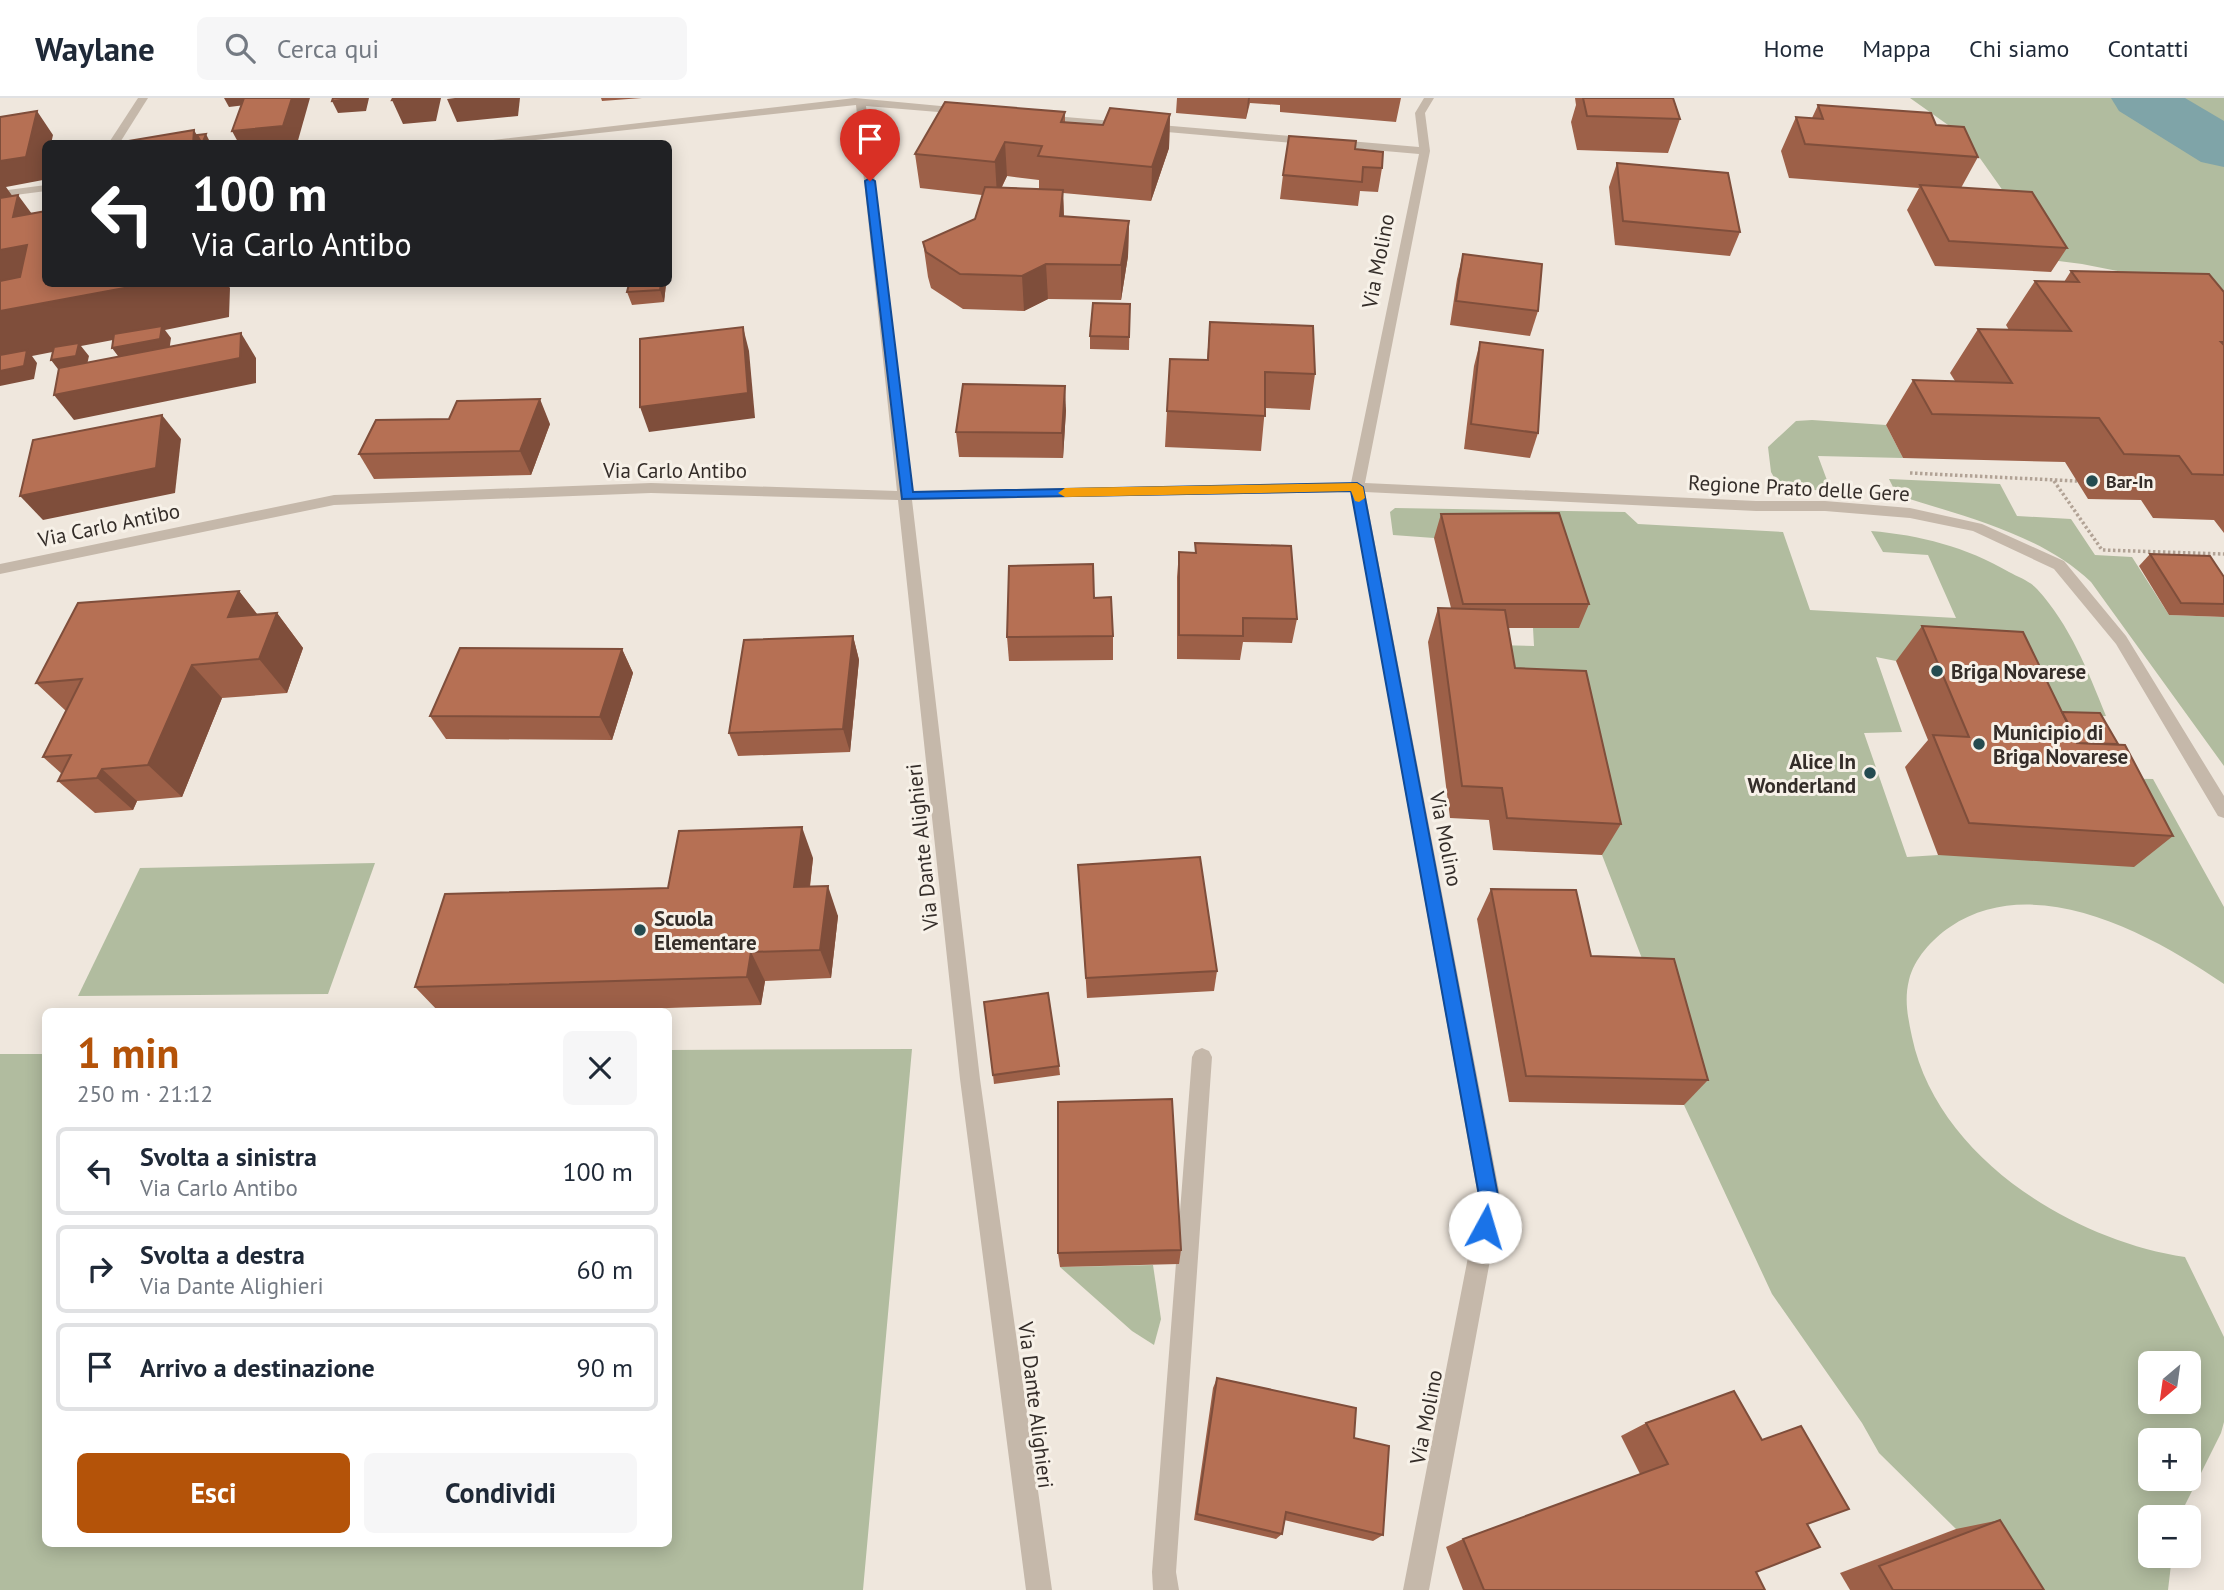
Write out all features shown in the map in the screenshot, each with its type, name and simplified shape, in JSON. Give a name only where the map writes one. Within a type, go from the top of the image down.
[{"type":"street","points":[[116,140],[143,98]]},
{"type":"street","name":"Via Molino","points":[[1416,1590],[1490,1201],[1357,487],[1425,151],[1420,113],[1429,98]]},
{"type":"street","points":[[500,140],[860,100],[979,113]]},
{"type":"street","name":"Via Dante Alighieri","points":[[860,100],[907,496],[970,1079],[1039,1590]]},
{"type":"street","points":[[1035,117],[1425,151]]},
{"type":"street","points":[[0,194],[42,189]]},
{"type":"street","name":"Via Carlo Antibo","points":[[0,569],[334,500],[652,488],[907,496],[1357,487]]},
{"type":"street","name":"Regione Prato delle Gere","points":[[1357,487],[1756,506],[1825,506],[1910,513],[1977,527],[2059,565],[2121,640],[2224,811]]},
{"type":"street","points":[[1166,1590],[1164,1572],[1202,1057]]},
{"type":"path","points":[[1909,472],[2077,481]]},
{"type":"path","points":[[2054,480],[2102,550],[2224,554]]},
{"type":"green space","points":[[1910,98],[2133,98],[2224,153],[2224,292],[2043,259],[2001,188],[1965,137]]},
{"type":"green space","points":[[2145,98],[2224,98],[2224,145],[2221,142]]},
{"type":"green space","points":[[1796,421],[1886,425],[1903,458],[1818,456],[1831,491],[1780,488],[1771,472],[1768,447]]},
{"type":"green space","points":[[1889,479],[2000,484],[2017,516],[2071,519],[2095,555],[2132,557],[2169,615],[2224,617],[2224,766],[2091,582],[2071,565],[2025,539],[1974,519],[1897,495]]},
{"type":"green space","points":[[1395,508],[1625,512],[1638,524],[1783,532],[1810,610],[1956,618],[1928,555],[1883,552],[1871,531],[1925,539],[1959,549],[1993,563],[2031,584],[2049,603],[2077,649],[2106,716],[2019,720],[1896,661],[1876,657],[1902,732],[1864,733],[1907,857],[1938,855],[2090,778],[2153,779],[2224,907],[2224,984],[2163,946],[2092,915],[2055,907],[2018,905],[1983,911],[1943,932],[1925,950],[1911,972],[1907,995],[1912,1037],[1926,1080],[1949,1120],[1980,1155],[2016,1186],[2056,1212],[2098,1232],[2142,1248],[2185,1257],[2224,1337],[2224,1422],[2201,1473],[2201,1428],[2138,1428],[2138,1491],[2192,1491],[2185,1505],[2138,1505],[2138,1568],[2171,1568],[2168,1590],[1993,1590],[1956,1529],[1879,1453],[1862,1423],[1772,1294],[1684,1105],[1653,987],[1602,855],[1502,701],[1493,645],[1534,646],[1533,628],[1578,627],[1434,538],[1393,535],[1390,512]]},
{"type":"green space","points":[[375,863],[328,994],[78,996],[140,868]]},
{"type":"green space","points":[[912,1049],[863,1590],[0,1590],[0,1054],[42,1054],[42,1547],[672,1547],[672,1050]]},
{"type":"green space","points":[[1153,1265],[1161,1319],[1154,1345],[1132,1331],[1060,1267]]},
{"type":"building","points":[[244,98],[292,98],[283,126],[232,131]]},
{"type":"building","points":[[333,98],[360,98],[332,101]]},
{"type":"building","points":[[1583,98],[1673,98],[1680,119],[1587,116]]},
{"type":"building","points":[[945,102],[1065,112],[1061,122],[1103,125],[1110,108],[1170,114],[1152,167],[1038,156],[1042,146],[1005,142],[995,162],[915,154]]},
{"type":"building","points":[[1818,105],[1931,113],[1936,125],[1964,127],[1978,157],[1805,144],[1796,117],[1823,119]]},
{"type":"building","points":[[37,111],[26,157],[0,161],[0,117]]},
{"type":"building","points":[[194,130],[193,140],[134,140]]},
{"type":"building","points":[[206,134],[204,140],[200,140],[197,135]]},
{"type":"building","points":[[1289,136],[1356,141],[1355,149],[1383,152],[1382,168],[1363,167],[1362,182],[1283,175]]},
{"type":"building","points":[[1617,163],[1728,173],[1740,232],[1623,221]]},
{"type":"building","points":[[1920,185],[2032,192],[2067,248],[1949,241]]},
{"type":"building","points":[[985,187],[1063,190],[1060,216],[1129,221],[1121,265],[1046,264],[1022,276],[960,274],[926,252],[923,242],[975,219]]},
{"type":"building","points":[[18,195],[13,217],[42,212],[42,287],[130,287],[0,311],[0,281],[20,277],[27,245],[0,250],[0,198]]},
{"type":"building","points":[[1463,254],[1542,264],[1538,311],[1456,301]]},
{"type":"building","points":[[2071,271],[2209,274],[2224,292],[2224,342],[2221,342],[2224,345],[2224,475],[2192,474],[2179,456],[2124,454],[2099,418],[1932,414],[1913,380],[2012,383],[1978,329],[2071,331],[2035,281],[2079,282]]},
{"type":"building","points":[[628,287],[660,287],[660,290],[627,292]]},
{"type":"building","points":[[1093,303],[1130,304],[1129,337],[1090,336]]},
{"type":"building","points":[[1210,322],[1313,326],[1315,374],[1265,372],[1265,416],[1167,411],[1170,359],[1208,360]]},
{"type":"building","points":[[162,326],[160,339],[112,348],[114,334]]},
{"type":"building","points":[[743,327],[748,393],[640,407],[640,339]]},
{"type":"building","points":[[241,333],[240,358],[54,395],[59,368]]},
{"type":"building","points":[[1480,342],[1543,350],[1538,433],[1471,424]]},
{"type":"building","points":[[79,343],[76,356],[51,360],[54,347]]},
{"type":"building","points":[[27,350],[24,366],[0,371],[0,355]]},
{"type":"building","points":[[963,384],[1065,386],[1062,433],[956,432]]},
{"type":"building","points":[[540,399],[520,451],[359,454],[376,420],[449,419],[457,401]]},
{"type":"building","points":[[162,415],[156,468],[20,496],[33,440]]},
{"type":"building","points":[[1559,513],[1589,604],[1463,604],[1441,514]]},
{"type":"building","points":[[1195,543],[1291,546],[1297,619],[1243,618],[1243,636],[1179,635],[1179,552],[1196,553]]},
{"type":"building","points":[[2150,554],[2210,556],[2224,577],[2224,604],[2181,603]]},
{"type":"building","points":[[1093,564],[1094,598],[1111,597],[1113,636],[1007,637],[1009,566]]},
{"type":"building","points":[[239,591],[228,617],[277,613],[259,659],[192,665],[148,765],[102,769],[97,778],[58,781],[71,755],[43,757],[82,679],[36,683],[78,603]]},
{"type":"building","points":[[1438,608],[1505,610],[1515,668],[1586,671],[1621,824],[1507,818],[1502,788],[1462,786]]},
{"type":"building","points":[[1922,626],[2023,632],[2077,743],[2125,745],[2173,836],[1969,823],[1933,735],[1969,737]]},
{"type":"building","points":[[853,636],[843,729],[729,733],[744,640]]},
{"type":"building","points":[[460,648],[622,649],[600,717],[430,716]]},
{"type":"building","points":[[2062,712],[2100,713],[2118,744],[2079,743]]},
{"type":"building","points":[[802,827],[794,887],[828,886],[820,950],[751,952],[747,977],[415,987],[445,894],[668,888],[679,831]]},
{"type":"building","points":[[1200,857],[1217,971],[1086,978],[1078,865]]},
{"type":"building","points":[[1491,889],[1576,890],[1591,956],[1674,959],[1708,1080],[1526,1076]]},
{"type":"building","points":[[1048,993],[1059,1066],[993,1075],[984,1002]]},
{"type":"building","points":[[1172,1099],[1181,1250],[1058,1253],[1058,1102]]},
{"type":"building","points":[[1217,1378],[1356,1408],[1354,1438],[1389,1446],[1383,1535],[1286,1512],[1282,1534],[1197,1514]]},
{"type":"building","points":[[1734,1391],[1762,1440],[1801,1426],[1849,1509],[1807,1524],[1820,1547],[1756,1572],[1765,1590],[1484,1590],[1463,1539],[1668,1464],[1646,1423]]},
{"type":"building","points":[[2000,1520],[2044,1590],[1893,1590],[1879,1566]]},
{"type":"waterway","points":[[2141,98],[2224,148]]},
{"type":"slow traffic","points":[[1065,493],[1357,487],[1359,498]]},
{"type":"place","name":"Bar-In","points":[[2092,481]]},
{"type":"place","name":"Briga Novarese","points":[[1937,671]]},
{"type":"place","name":"Municipio di Briga Novarese","points":[[1979,744]]},
{"type":"place","name":"Alice In Wonderland","points":[[1870,773]]},
{"type":"place","name":"Scuola Elementare","points":[[640,930]]},
{"type":"route","points":[[870,181],[907,496],[1357,487],[1490,1201],[1485,1227]]}]
